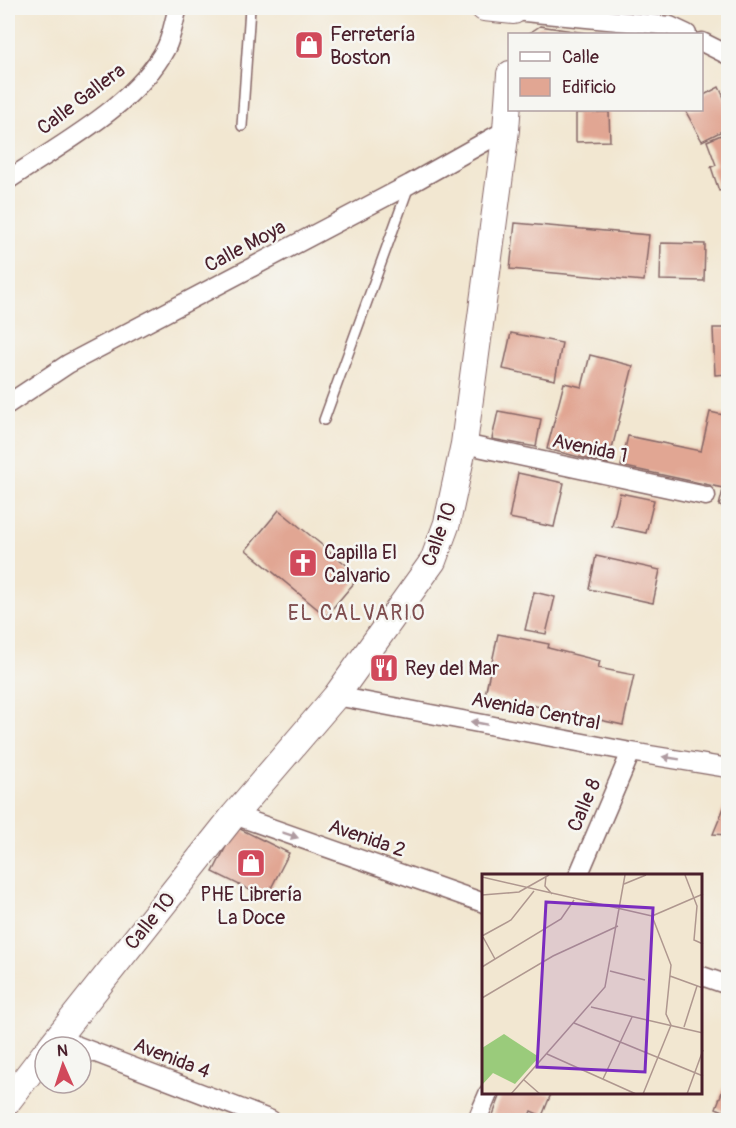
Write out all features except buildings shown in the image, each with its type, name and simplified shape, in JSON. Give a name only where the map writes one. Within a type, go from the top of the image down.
[{"type":"street","name":"Calle Gallera","points":[[8,180],[110,111],[145,79],[167,46],[178,8]]},
{"type":"street","points":[[484,8],[513,18],[670,26],[685,33]]},
{"type":"street","points":[[703,42],[729,55]]},
{"type":"street","name":"Calle 10","points":[[60,1035],[234,815],[336,696],[434,561],[447,523],[465,444],[508,102]]},
{"type":"street","name":"Calle Moya","points":[[8,404],[68,364],[410,184],[506,130]]},
{"type":"street","name":"Avenida 1","points":[[465,444],[705,496]]},
{"type":"street","name":"Avenida Central","points":[[336,696],[631,752],[729,768]]},
{"type":"street","name":"Calle 8","points":[[579,874],[631,752]]},
{"type":"street","name":"Avenida 2","points":[[234,815],[482,902]]},
{"type":"street","points":[[703,976],[729,985]]},
{"type":"street","name":"Avenida 4","points":[[93,1060],[272,1120]]},
{"type":"street","name":"Calle 10","points":[[8,1101],[33,1069]]},
{"type":"street","points":[[477,1120],[488,1095]]},
{"type":"lane","points":[[242,126],[250,8]]},
{"type":"lane","points":[[324,420],[410,184]]},
{"type":"place","name":"Ferretería Boston","points":[[309,45]]},
{"type":"place","name":"Capilla El Calvario","points":[[303,563]]},
{"type":"place","name":"Rey del Mar","points":[[384,668]]},
{"type":"place","name":"PHE Librería La Doce","points":[[251,863]]},
{"type":"district","name":"EL CALVARIO","points":[[357,613]]}]
